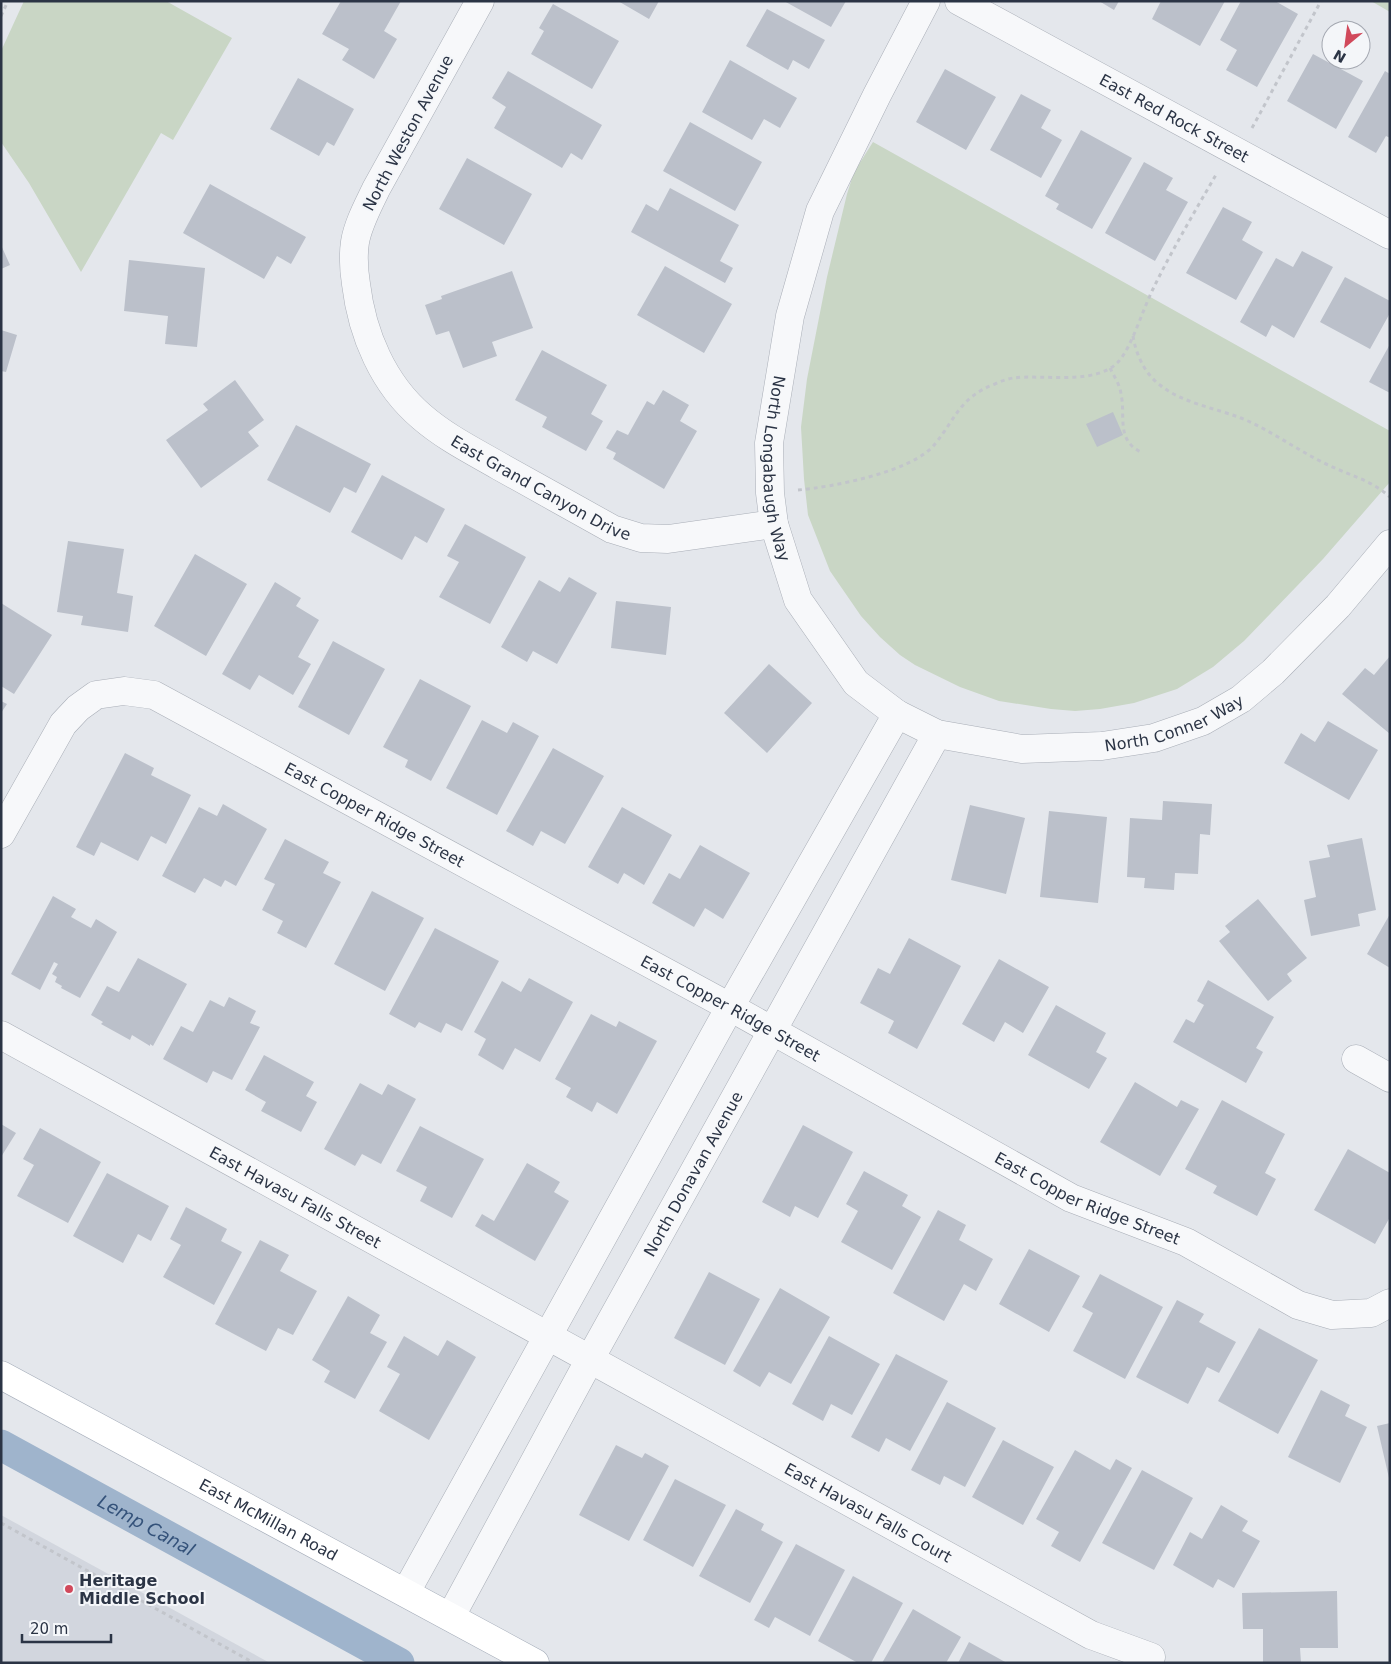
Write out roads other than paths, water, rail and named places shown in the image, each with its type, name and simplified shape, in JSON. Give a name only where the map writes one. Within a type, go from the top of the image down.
[{"type":"main road","name":"East McMillan Road","points":[[1,1375],[535,1663]]},
{"type":"street","name":"North Weston Avenue","points":[[365,330],[358,302],[354,270],[355,242],[364,215],[376,189],[480,1]]},
{"type":"street","name":"North Longabaugh Way","points":[[897,714],[856,683],[798,600],[774,524],[770,493],[768,443],[788,326],[820,211],[926,1]]},
{"type":"street","name":"East Red Rock Street","points":[[958,1],[1390,235]]},
{"type":"street","name":"East Grand Canyon Drive","points":[[365,330],[385,375],[398,393],[421,417],[448,437],[612,529],[641,538],[668,539],[774,524]]},
{"type":"street","name":"North Conner Way","points":[[897,714],[937,734],[1022,749],[1102,746],[1154,738],[1203,721],[1241,699],[1273,672],[1338,606],[1390,544]]},
{"type":"street","name":"East Copper Ridge Street","points":[[1,834],[63,724],[78,708],[96,694],[124,691],[154,695],[772,1030],[1071,1198],[1186,1242],[1298,1305],[1332,1315],[1380,1308]]},
{"type":"street","points":[[406,1592],[730,1007],[897,714]]},
{"type":"street","name":"North Donavan Avenue","points":[[450,1616],[590,1359],[937,734]]},
{"type":"street","name":"East Havasu Falls Street","points":[[1,1035],[590,1359]]},
{"type":"street","points":[[1356,1058],[1390,1078]]},
{"type":"street","name":"East Havasu Falls Court","points":[[590,1359],[1091,1635],[1151,1657]]},
{"type":"waterway","name":"Lemp Canal","points":[[1,1445],[399,1663]]},
{"type":"place","name":"Heritage Middle School","points":[[69,1589]]}]
